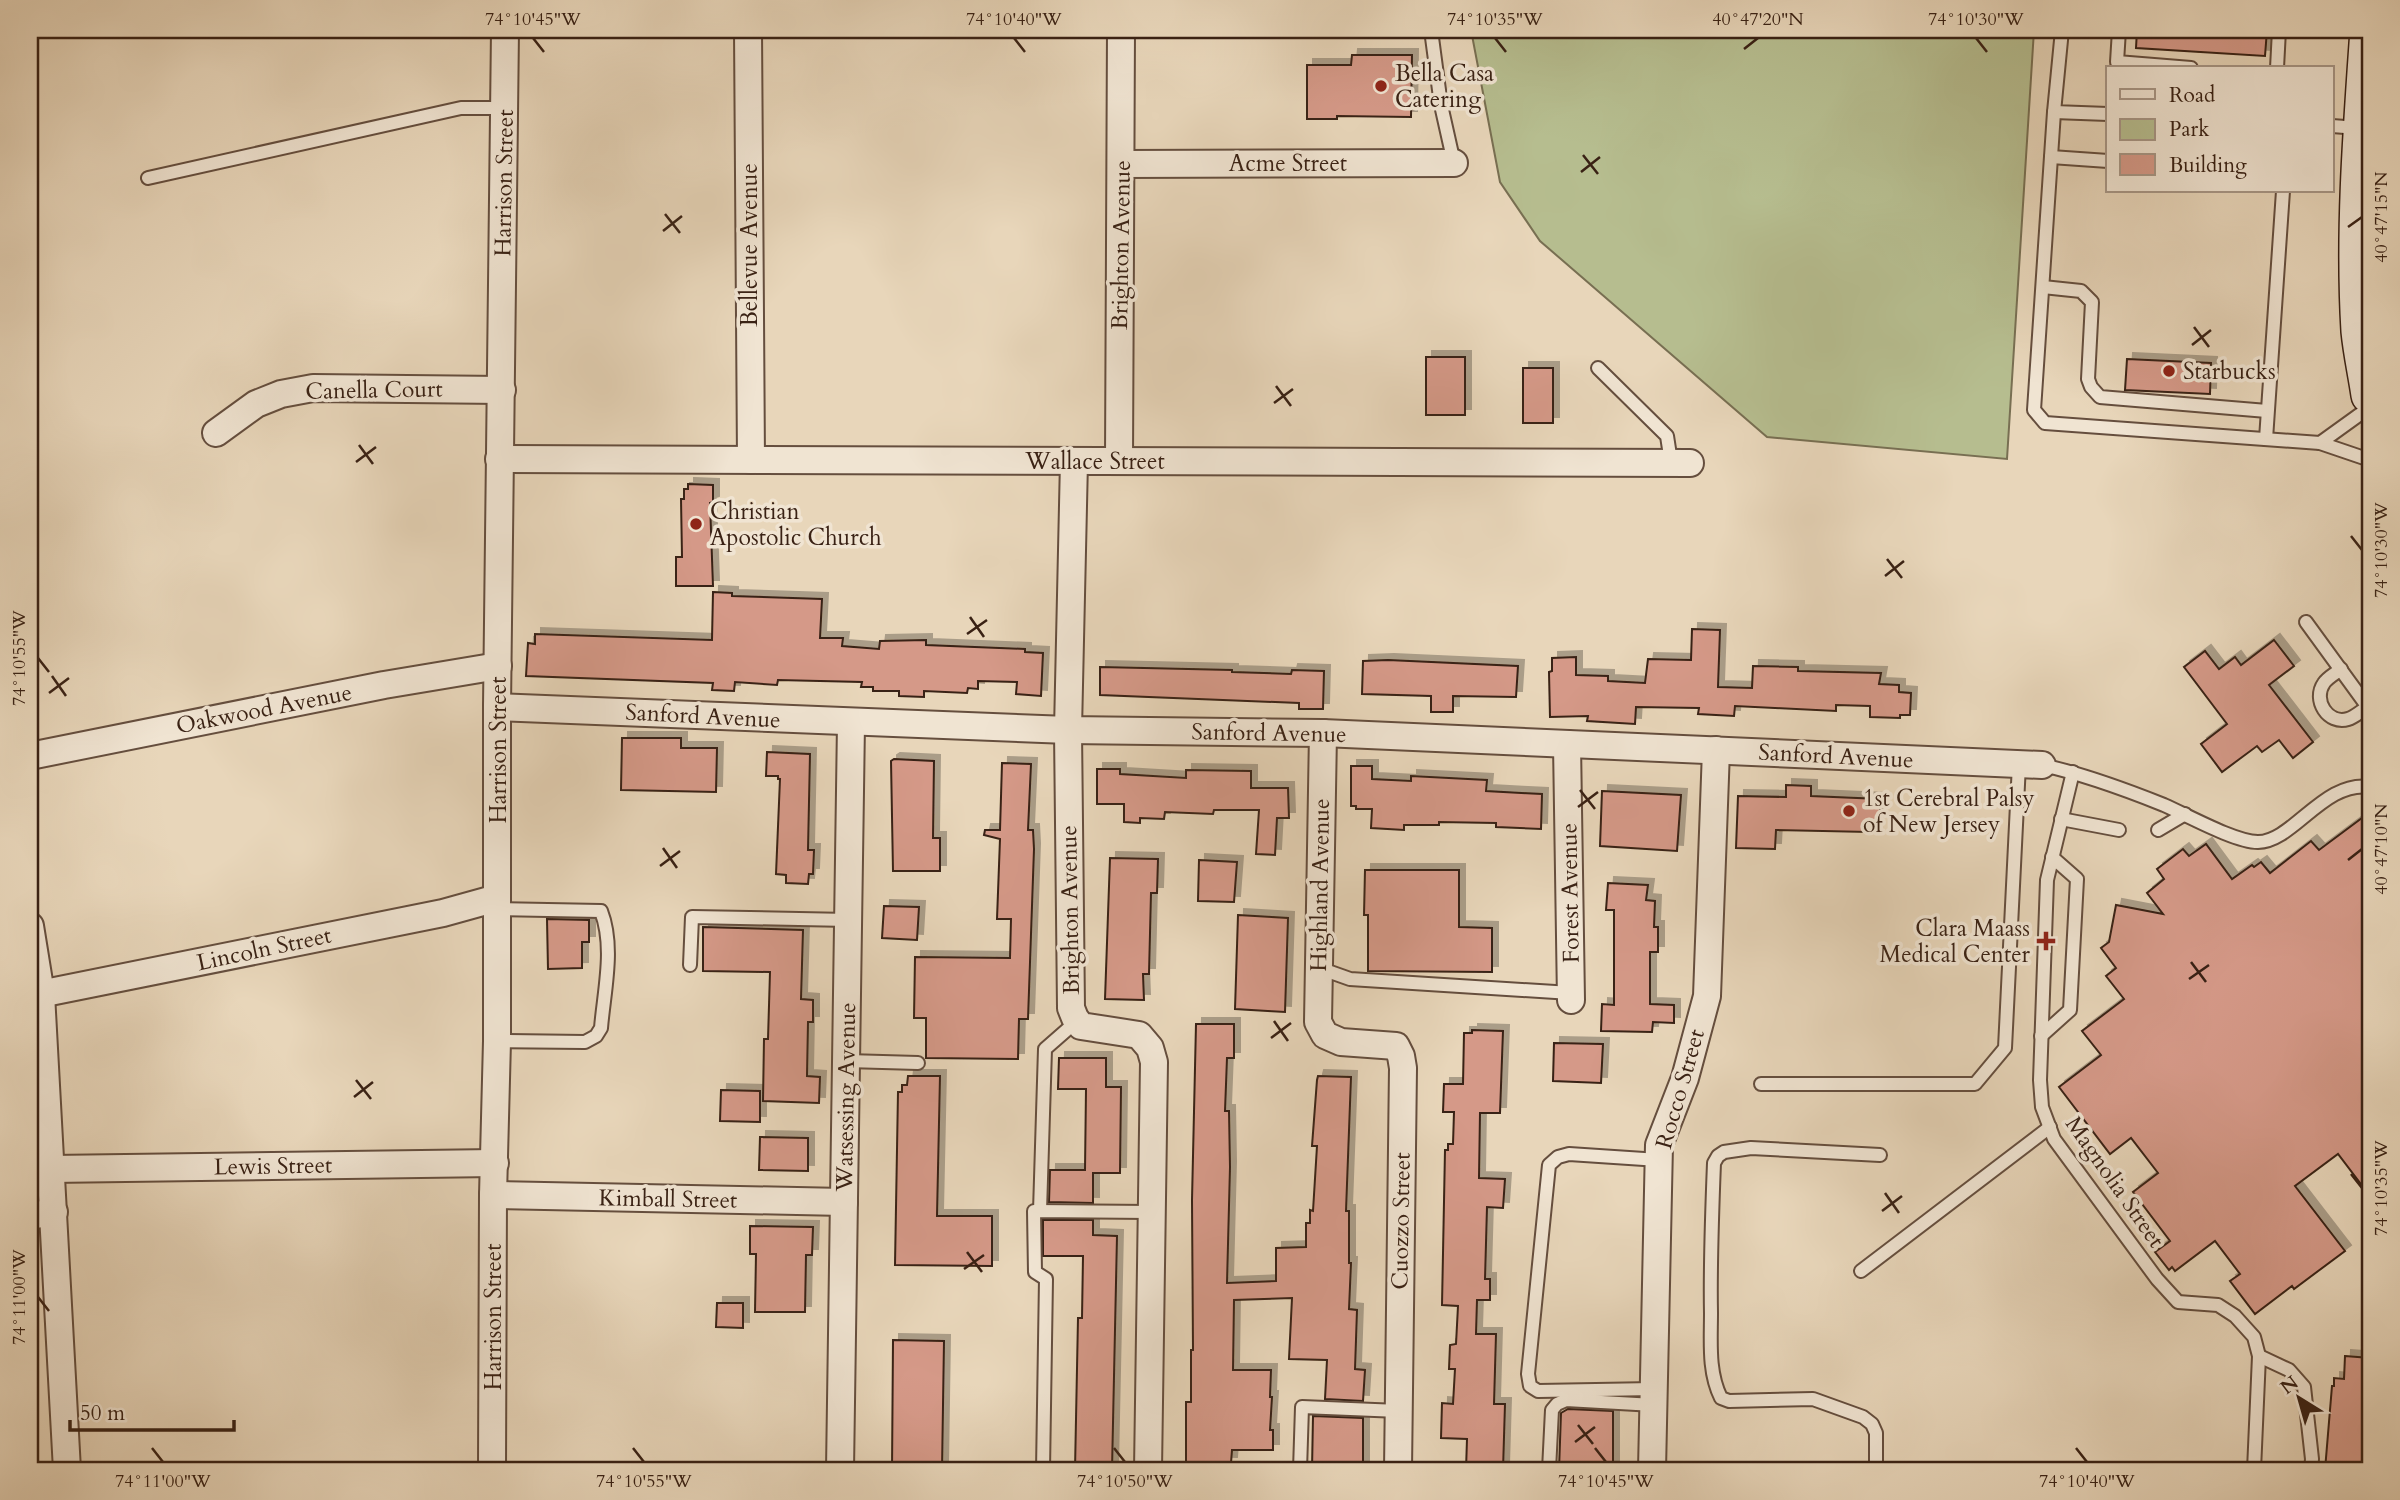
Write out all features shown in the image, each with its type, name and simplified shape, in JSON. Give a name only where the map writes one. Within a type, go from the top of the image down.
[{"type":"main road","points":[[2369,30],[2347,127],[2359,243],[2360,333],[2370,395]]},
{"type":"street","name":"Harrison Street","points":[[492,1470],[499,459],[505,30]]},
{"type":"street","name":"Bellevue Avenue","points":[[748,30],[751,460]]},
{"type":"street","name":"Brighton Avenue","points":[[1119,461],[1121,30]]},
{"type":"street","name":"Acme Street","points":[[1122,164],[1454,163]]},
{"type":"street","name":"Canella Court","points":[[216,433],[256,404],[281,394],[313,388],[502,390]]},
{"type":"street","name":"Wallace Street","points":[[499,459],[1681,463]]},
{"type":"street","name":"Brighton Avenue","points":[[1074,461],[1068,730],[1072,1008],[1082,1026],[1139,1035],[1150,1048],[1154,1062],[1147,1470]]},
{"type":"street","name":"Oakwood Avenue","points":[[30,756],[384,685],[498,666]]},
{"type":"street","name":"Sanford Avenue","points":[[497,707],[1068,730],[1323,733],[2030,764]]},
{"type":"street","name":"Watsessing Avenue","points":[[840,1470],[851,723]]},
{"type":"street","name":"Highland Avenue","points":[[1323,733],[1318,1022],[1325,1035]]},
{"type":"street","name":"Forest Avenue","points":[[1567,744],[1571,997]]},
{"type":"street","name":"Rocco Street","points":[[1652,1470],[1660,1145],[1685,1078],[1707,996],[1716,750]]},
{"type":"street","name":"Lincoln Street","points":[[35,995],[497,903]]},
{"type":"street","points":[[30,926],[51,1169],[42,1214],[67,1470]]},
{"type":"street","name":"Cuozzo Street","points":[[1325,1035],[1341,1042],[1396,1046],[1401,1056],[1398,1470]]},
{"type":"street","name":"Lewis Street","points":[[51,1169],[495,1163]]},
{"type":"street","name":"Kimball Street","points":[[493,1195],[844,1202]]},
{"type":"lane","points":[[1431,30],[1441,105],[1454,163]]},
{"type":"lane","points":[[2062,30],[2034,410],[2045,423],[2319,443],[2370,460]]},
{"type":"lane","points":[[2119,30],[2117,62],[2166,66]]},
{"type":"lane","points":[[2277,66],[2279,30]]},
{"type":"lane","points":[[148,178],[461,108],[505,108]]},
{"type":"lane","points":[[2054,112],[2106,114]]},
{"type":"lane","points":[[2051,157],[2106,161]]},
{"type":"lane","points":[[2266,439],[2283,192]]},
{"type":"lane","points":[[2043,287],[2081,291],[2091,302],[2088,379],[2100,397],[2267,411]]},
{"type":"lane","points":[[1598,368],[1667,436],[1681,463]]},
{"type":"lane","points":[[2319,443],[2370,407]]},
{"type":"lane","points":[[2306,622],[2341,669],[2369,709],[2348,719],[2334,719],[2322,709],[2319,697],[2323,684],[2341,669]]},
{"type":"lane","points":[[1761,1084],[1975,1084],[2005,1048],[2030,764],[2073,772],[2241,838],[2260,842],[2278,835],[2340,790],[2370,787]]},
{"type":"lane","name":"Magnolia Street","points":[[2073,772],[2047,880],[2041,1036],[2042,1107],[2054,1139],[2157,1279],[2178,1302],[2218,1305],[2235,1315],[2254,1337],[2259,1356],[2254,1470]]},
{"type":"lane","points":[[2158,830],[2185,814]]},
{"type":"lane","points":[[2061,819],[2119,830]]},
{"type":"lane","points":[[2041,1036],[2070,1010],[2077,879],[2052,857]]},
{"type":"lane","points":[[497,903],[601,911],[606,923],[608,944],[601,1028],[596,1036],[585,1042],[497,1041]]},
{"type":"lane","points":[[690,965],[691,917],[849,920]]},
{"type":"lane","points":[[1319,968],[1350,979],[1571,997]]},
{"type":"lane","points":[[1040,1211],[1045,1048],[1077,1021]]},
{"type":"lane","points":[[847,1061],[918,1063]]},
{"type":"lane","points":[[1861,1271],[2050,1127]]},
{"type":"lane","points":[[1876,1470],[1876,1433],[1863,1417],[1813,1399],[1729,1401],[1721,1398],[1712,1366],[1710,1271],[1714,1163],[1718,1156],[1724,1152],[1751,1148],[1880,1155]]},
{"type":"lane","points":[[1654,1397],[1538,1391],[1530,1386],[1528,1374],[1549,1165],[1558,1157],[1569,1154],[1659,1160]]},
{"type":"lane","points":[[1043,1470],[1046,1279],[1035,1272],[1034,1211],[1152,1212]]},
{"type":"lane","points":[[2259,1356],[2290,1370],[2304,1387],[2311,1470]]},
{"type":"lane","points":[[1549,1470],[1552,1410],[1557,1404],[1566,1400],[1654,1397]]},
{"type":"lane","points":[[1300,1470],[1302,1407],[1399,1411]]},
{"type":"green space","points":[[1471,30],[2034,30],[2007,459],[1767,437],[1540,241],[1500,182]]},
{"type":"building","points":[[2137,30],[2267,30],[2265,56],[2136,48]]},
{"type":"building","name":"Bella Casa Catering","points":[[1352,55],[1412,55],[1411,117],[1337,116],[1337,119],[1307,119],[1307,65],[1351,65]]},
{"type":"building","points":[[1426,357],[1465,357],[1465,415],[1426,415]]},
{"type":"building","name":"Starbucks","points":[[2127,359],[2211,363],[2210,394],[2125,390]]},
{"type":"building","points":[[1523,368],[1553,368],[1553,423],[1523,423]]},
{"type":"building","name":"Christian Apostolic Church","points":[[688,484],[713,485],[713,502],[710,503],[713,586],[676,586],[676,557],[682,557],[681,499],[684,499],[684,489],[688,489]]},
{"type":"building","points":[[713,592],[732,593],[732,596],[822,599],[820,638],[843,638],[842,646],[879,649],[880,641],[926,640],[926,645],[1025,649],[1025,652],[1043,653],[1041,696],[1016,694],[1017,682],[978,681],[978,689],[968,688],[967,693],[924,691],[924,697],[899,696],[899,691],[873,691],[873,687],[861,687],[862,682],[778,680],[777,685],[735,682],[734,691],[712,690],[713,683],[526,676],[528,643],[535,644],[535,634],[712,640]]},
{"type":"building","points":[[1692,629],[1720,630],[1718,687],[1752,688],[1753,666],[1798,667],[1798,671],[1881,673],[1879,684],[1899,685],[1899,692],[1911,693],[1910,715],[1900,715],[1900,718],[1870,717],[1870,706],[1836,705],[1836,711],[1735,706],[1734,716],[1698,714],[1699,708],[1636,707],[1635,724],[1587,721],[1588,716],[1550,717],[1549,672],[1552,671],[1552,658],[1576,657],[1576,675],[1608,676],[1608,681],[1645,683],[1648,659],[1691,660]]},
{"type":"building","points":[[2274,640],[2294,666],[2269,685],[2313,742],[2293,758],[2279,740],[2262,752],[2257,746],[2222,772],[2201,744],[2227,724],[2184,667],[2205,651],[2219,669],[2235,657],[2241,665]]},
{"type":"building","points":[[1363,661],[1518,666],[1516,697],[1453,696],[1453,712],[1431,712],[1431,696],[1362,694]]},
{"type":"building","points":[[1100,667],[1291,674],[1292,670],[1324,671],[1323,709],[1299,709],[1299,703],[1100,695]]},
{"type":"building","points":[[622,738],[681,738],[681,748],[717,748],[716,792],[621,790]]},
{"type":"building","points":[[767,752],[810,754],[808,850],[814,850],[813,874],[809,874],[808,884],[786,883],[786,875],[776,874],[780,779],[778,776],[766,776]]},
{"type":"building","points":[[891,761],[934,761],[933,838],[940,838],[940,871],[893,871]]},
{"type":"building","points":[[1002,763],[1031,764],[1028,830],[1033,830],[1034,849],[1028,1019],[1019,1019],[1018,1059],[926,1058],[926,1018],[914,1018],[915,957],[1010,958],[1011,919],[997,919],[1000,839],[984,835],[985,830],[1000,830]]},
{"type":"building","points":[[1351,766],[1372,766],[1372,779],[1411,781],[1411,776],[1487,780],[1486,791],[1542,794],[1541,829],[1496,827],[1496,823],[1439,822],[1439,825],[1404,825],[1404,830],[1371,828],[1372,809],[1356,809],[1356,806],[1351,806]]},
{"type":"building","points":[[1097,769],[1120,769],[1120,774],[1186,778],[1186,770],[1251,771],[1251,788],[1288,788],[1289,818],[1277,818],[1275,855],[1256,854],[1259,810],[1214,810],[1213,814],[1165,812],[1164,819],[1140,818],[1140,823],[1124,822],[1124,804],[1097,804]]},
{"type":"building","points":[[1786,785],[1811,786],[1811,796],[1880,799],[1880,823],[1869,822],[1869,832],[1776,830],[1775,849],[1736,848],[1738,796],[1786,797]]},
{"type":"building","points":[[1602,791],[1681,795],[1677,851],[1600,846]]},
{"type":"building","points":[[2370,812],[2370,1196],[2338,1154],[2295,1186],[2345,1251],[2255,1314],[2230,1281],[2240,1274],[2215,1241],[2175,1271],[2172,1267],[2169,1270],[2155,1252],[2170,1241],[2133,1192],[2158,1173],[2131,1138],[2110,1154],[2059,1087],[2101,1055],[2082,1031],[2124,999],[2106,976],[2116,968],[2101,948],[2109,942],[2116,905],[2163,914],[2147,893],[2164,879],[2157,869],[2183,849],[2189,856],[2206,844],[2232,879],[2261,862],[2270,873],[2311,841],[2319,850]]},
{"type":"building","points":[[1110,858],[1158,859],[1157,893],[1151,893],[1149,974],[1143,974],[1144,1000],[1105,999]]},
{"type":"building","points":[[1199,860],[1237,862],[1234,902],[1198,901]]},
{"type":"building","points":[[1365,870],[1459,870],[1459,927],[1492,928],[1492,972],[1368,971],[1368,915],[1364,915]]},
{"type":"building","points":[[1608,883],[1648,885],[1646,900],[1655,901],[1654,927],[1658,927],[1658,952],[1650,952],[1650,1004],[1674,1005],[1674,1023],[1653,1022],[1652,1032],[1601,1031],[1602,1004],[1614,1005],[1614,910],[1606,910]]},
{"type":"building","points":[[884,906],[919,907],[917,940],[882,938]]},
{"type":"building","points":[[1238,915],[1288,918],[1285,1012],[1235,1009]]},
{"type":"building","points":[[547,919],[589,920],[589,942],[582,942],[582,968],[548,969]]},
{"type":"building","points":[[703,927],[803,930],[801,999],[813,1000],[813,1022],[808,1022],[807,1076],[820,1077],[819,1103],[763,1101],[764,1039],[768,1039],[770,972],[703,971]]},
{"type":"building","points":[[1196,1024],[1234,1024],[1234,1058],[1227,1058],[1225,1111],[1229,1111],[1230,1167],[1227,1283],[1276,1281],[1276,1248],[1306,1247],[1306,1223],[1310,1223],[1310,1210],[1313,1211],[1317,1146],[1312,1146],[1318,1076],[1351,1077],[1346,1211],[1349,1211],[1351,1263],[1349,1309],[1357,1310],[1355,1369],[1365,1370],[1363,1401],[1325,1399],[1327,1360],[1289,1359],[1292,1298],[1234,1300],[1233,1370],[1271,1370],[1270,1430],[1273,1430],[1273,1450],[1232,1450],[1231,1463],[1186,1462],[1186,1402],[1191,1402],[1193,1350],[1192,1200]]},
{"type":"building","points":[[1472,1030],[1503,1031],[1500,1113],[1480,1113],[1479,1178],[1505,1179],[1503,1208],[1487,1207],[1485,1279],[1490,1279],[1490,1300],[1477,1300],[1476,1334],[1496,1334],[1494,1404],[1505,1404],[1503,1470],[1466,1470],[1467,1439],[1441,1438],[1442,1403],[1453,1404],[1455,1369],[1449,1369],[1450,1345],[1456,1344],[1458,1306],[1442,1305],[1445,1150],[1448,1150],[1448,1144],[1453,1144],[1454,1112],[1443,1112],[1444,1084],[1463,1084],[1464,1033],[1472,1033]]},
{"type":"building","points":[[1554,1043],[1603,1044],[1601,1083],[1553,1081]]},
{"type":"building","points":[[1059,1058],[1106,1058],[1106,1087],[1121,1087],[1120,1173],[1093,1173],[1093,1203],[1049,1202],[1050,1170],[1085,1170],[1086,1089],[1058,1089]]},
{"type":"building","points":[[908,1076],[940,1076],[937,1216],[992,1216],[992,1266],[895,1265],[898,1092],[902,1092],[902,1085],[907,1085]]},
{"type":"building","points":[[721,1090],[760,1091],[760,1122],[720,1121]]},
{"type":"building","points":[[760,1137],[808,1138],[808,1171],[759,1170]]},
{"type":"building","points":[[1043,1220],[1093,1220],[1093,1235],[1117,1236],[1112,1470],[1075,1470],[1078,1318],[1082,1318],[1083,1256],[1043,1256]]},
{"type":"building","points":[[750,1226],[813,1227],[812,1255],[806,1255],[805,1312],[755,1312],[756,1254],[750,1254]]},
{"type":"building","points":[[717,1303],[743,1303],[743,1328],[716,1327]]},
{"type":"building","points":[[893,1340],[944,1341],[942,1470],[892,1470]]},
{"type":"building","points":[[2345,1356],[2370,1358],[2370,1470],[2325,1470],[2332,1386],[2334,1378],[2344,1379]]},
{"type":"building","points":[[1568,1409],[1613,1411],[1613,1470],[1559,1470],[1561,1413]]},
{"type":"building","points":[[1313,1416],[1363,1418],[1363,1470],[1312,1470]]},
{"type":"place","name":"Bella Casa Catering","points":[[1381,86]]},
{"type":"place","name":"Starbucks","points":[[2169,371]]},
{"type":"place","name":"Christian Apostolic Church","points":[[696,524]]},
{"type":"place","name":"1st Cerebral Palsy of New Jersey","points":[[1849,811]]},
{"type":"place","name":"Clara Maass Medical Center","points":[[2046,941]]}]
